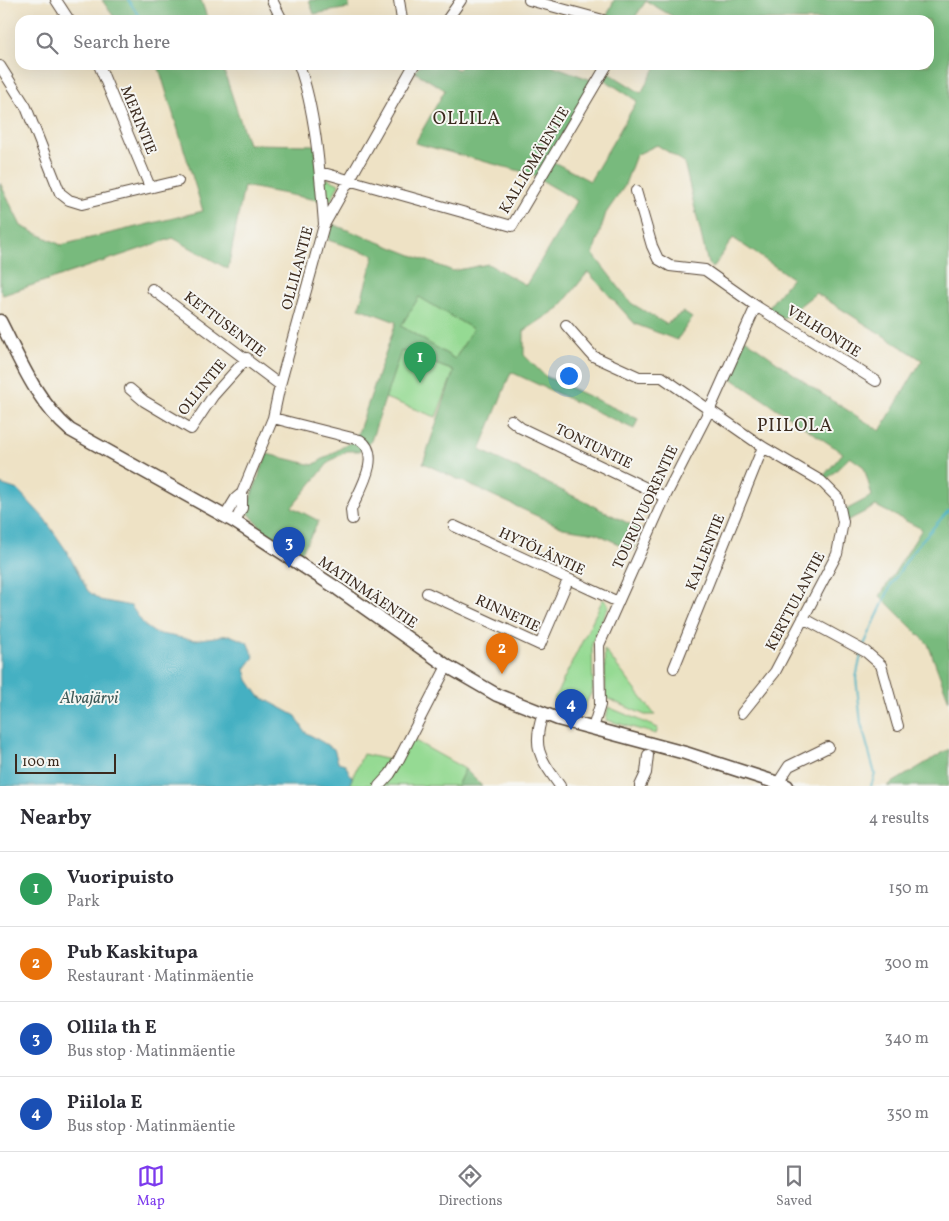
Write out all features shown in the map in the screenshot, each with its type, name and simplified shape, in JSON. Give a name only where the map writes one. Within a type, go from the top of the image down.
[{"type":"main road","name":"MATINMÄENTIE","points":[[0,321],[34,387],[57,419],[88,441],[230,519],[338,590],[447,666],[497,695],[543,714],[700,758],[782,784]]},
{"type":"street","points":[[56,0],[66,15]]},
{"type":"street","points":[[272,0],[280,15]]},
{"type":"street","points":[[399,0],[401,15]]},
{"type":"street","points":[[450,15],[461,0]]},
{"type":"street","points":[[529,0],[584,15]]},
{"type":"street","points":[[0,66],[26,107],[60,193],[68,200],[82,204],[150,186],[178,181]]},
{"type":"street","name":"MERINTIE","points":[[101,70],[150,186]]},
{"type":"street","points":[[301,70],[305,80],[320,172],[324,224]]},
{"type":"street","name":"OLLILANTIE","points":[[230,519],[242,508],[242,494],[273,418],[280,385],[324,224],[409,70]]},
{"type":"street","name":"KALLIOMÄENTIE","points":[[347,181],[512,226],[604,70]]},
{"type":"street","points":[[320,172],[347,181]]},
{"type":"street","name":"VELHONTIE","points":[[636,191],[652,246],[658,259],[670,266],[705,270],[756,306],[876,381]]},
{"type":"street","name":"KETTUSENTIE","points":[[152,288],[247,358],[280,385]]},
{"type":"street","name":"TOURUVUORENTIE","points":[[593,728],[600,704],[599,645],[665,497],[709,411],[756,306]]},
{"type":"street","name":"KERTTULANTIE","points":[[566,325],[593,356],[639,377],[662,377],[763,448],[821,481],[838,498],[843,522],[837,554],[775,672],[742,713]]},
{"type":"street","name":"OLLINTIE","points":[[130,389],[144,401],[191,429],[213,396],[247,358]]},
{"type":"street","points":[[273,418],[360,440],[366,444],[370,452],[370,462],[351,510],[352,519]]},
{"type":"street","name":"TONTUNTIE","points":[[511,420],[521,428],[665,497]]},
{"type":"street","name":"KALLENTIE","points":[[674,668],[763,448]]},
{"type":"street","name":"HYTÖLÄNTIE","points":[[454,526],[618,602]]},
{"type":"street","name":"RINNETIE","points":[[427,593],[540,645],[568,580]]},
{"type":"street","points":[[803,618],[866,652],[881,665],[898,726]]},
{"type":"street","points":[[379,786],[398,761],[447,666]]},
{"type":"street","points":[[543,714],[536,734],[538,750],[560,786]]},
{"type":"street","points":[[782,784],[789,766],[828,747]]},
{"type":"street","points":[[640,786],[646,774],[648,755]]},
{"type":"green space","points":[[102,0],[201,0],[206,15],[112,15]]},
{"type":"green space","points":[[309,0],[349,0],[349,8],[314,14]]},
{"type":"green space","points":[[614,0],[949,0],[949,701],[928,644],[880,596],[922,529],[876,506],[845,522],[842,512],[872,496],[864,467],[850,457],[825,481],[821,479],[843,453],[728,376],[745,339],[816,390],[880,431],[922,360],[816,293],[783,319],[767,309],[792,278],[733,238],[713,268],[708,264],[684,162],[657,145],[636,155],[624,187],[606,213],[593,254],[631,303],[666,324],[683,312],[692,318],[677,340],[635,324],[588,272],[559,308],[524,331],[524,355],[545,376],[638,419],[634,429],[511,372],[480,450],[642,530],[633,551],[596,533],[563,528],[423,463],[454,371],[401,351],[371,441],[360,451],[347,451],[330,461],[292,507],[319,521],[300,555],[262,529],[246,510],[267,454],[313,465],[356,439],[396,322],[359,308],[374,255],[328,240],[332,224],[453,271],[488,264],[526,285],[577,201],[531,174],[415,143],[445,90],[415,72],[416,70],[564,70],[594,81],[548,159],[590,181],[637,101],[602,78],[606,71],[641,93],[654,70],[934,70],[934,15],[670,15],[646,1],[636,15],[607,15]],"holes":[[[419,297],[473,329],[455,359],[401,326]]]},
{"type":"green space","points":[[160,70],[224,70],[248,144],[315,145],[322,201],[244,186],[228,269],[173,238],[3,295],[0,290],[0,183],[21,226],[61,245],[203,211]]},
{"type":"green space","points":[[324,177],[339,184],[326,210]]},
{"type":"green space","points":[[419,296],[473,329],[455,359],[401,326]]},
{"type":"green space","points":[[401,351],[454,371],[436,417],[385,398]]},
{"type":"green space","points":[[603,599],[609,605],[592,643],[593,689],[582,712],[553,701]]},
{"type":"green space","points":[[604,649],[655,715],[645,715],[606,698]]},
{"type":"green space","points":[[608,707],[658,728],[656,734],[606,720]]},
{"type":"green space","points":[[408,737],[465,769],[457,786],[349,785],[363,754],[394,761]]},
{"type":"green space","points":[[949,749],[949,786],[887,786]]},
{"type":"green space","points":[[465,769],[482,786],[457,786]]},
{"type":"water","name":"Alvajärvi","points":[[0,484],[18,490],[44,518],[66,550],[88,591],[100,600],[131,606],[145,626],[155,633],[194,640],[229,635],[247,642],[254,657],[245,669],[248,680],[259,696],[296,716],[305,732],[334,749],[338,762],[345,764],[352,778],[349,786],[0,786]]},
{"type":"waterway","points":[[128,0],[138,15]]},
{"type":"waterway","points":[[864,645],[892,583],[915,548],[949,510]]},
{"type":"waterway","points":[[861,655],[856,678],[861,723],[875,774],[871,786]]},
{"type":"place","name":"Vuoripuisto","points":[[420,383]]},
{"type":"place","name":"Ollila th E","points":[[289,568]]},
{"type":"place","name":"Pub Kaskitupa","points":[[502,674]]},
{"type":"place","name":"Piilola E","points":[[571,730]]},
{"type":"district","name":"OLLILA","points":[[467,118]]},
{"type":"district","name":"PIILOLA","points":[[795,425]]}]
